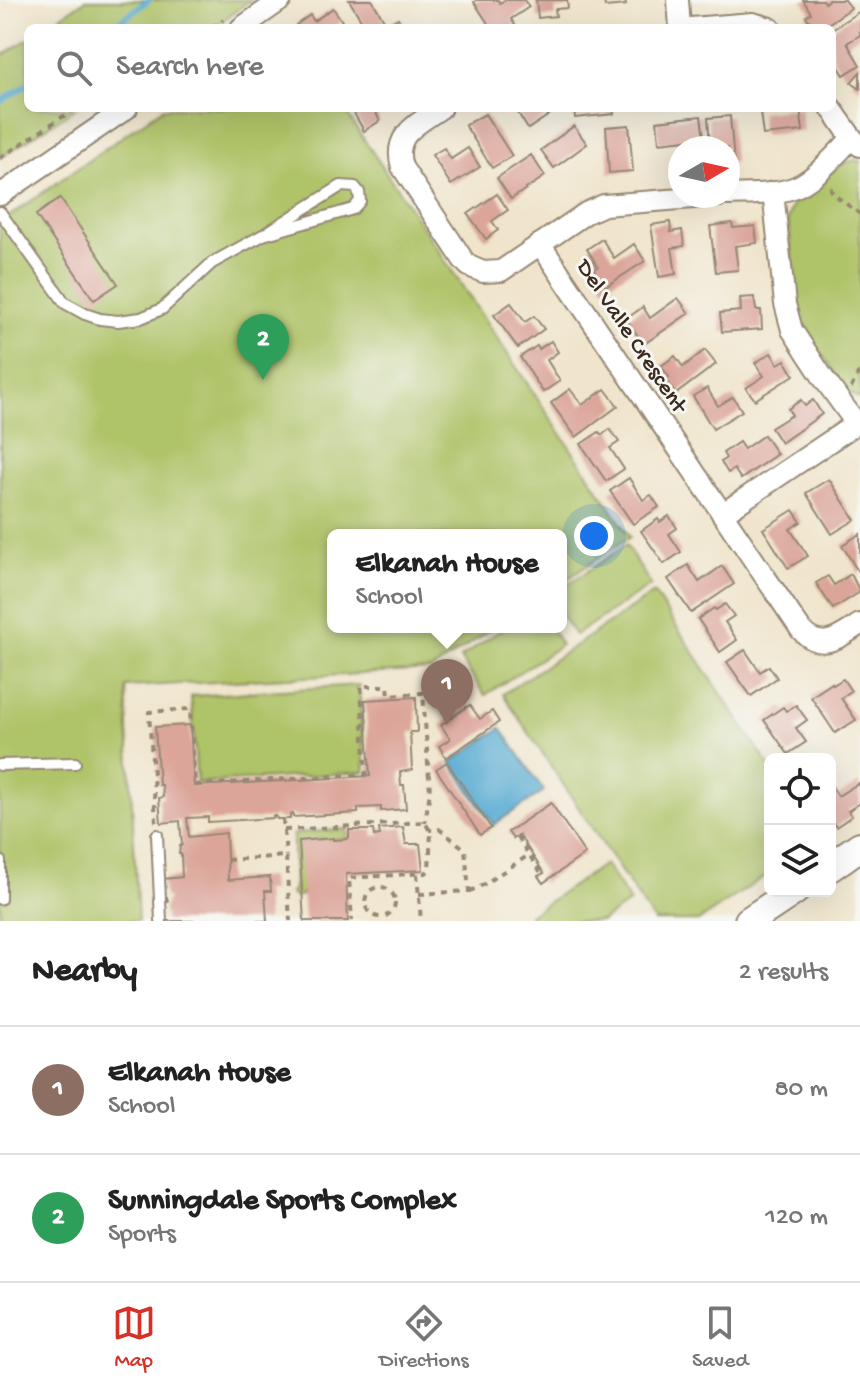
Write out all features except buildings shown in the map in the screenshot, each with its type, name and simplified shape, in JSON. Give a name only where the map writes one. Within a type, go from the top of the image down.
[{"type":"street","points":[[247,24],[281,0]]},
{"type":"street","points":[[678,0],[680,24]]},
{"type":"street","points":[[0,195],[121,112]]},
{"type":"street","points":[[435,112],[404,136],[399,159],[464,261],[476,270],[501,271],[586,213],[604,205],[668,200]]},
{"type":"street","points":[[740,194],[795,188],[856,142],[834,112]]},
{"type":"street","points":[[722,514],[858,422],[824,379],[792,330],[785,304],[773,192]]},
{"type":"street","name":"Del Valle Crescent","points":[[540,244],[806,636],[819,641],[833,641],[860,624]]},
{"type":"street","points":[[836,863],[860,846]]},
{"type":"street","points":[[749,921],[785,897]]},
{"type":"lane","points":[[0,212],[65,303],[85,314],[118,321],[141,318],[162,309],[212,263],[341,186],[355,187],[359,192],[360,201],[353,209],[263,235]]},
{"type":"lane","points":[[0,777],[0,765],[75,763]]},
{"type":"lane","points":[[157,835],[161,921]]},
{"type":"lane","points":[[0,861],[0,899]]},
{"type":"path","points":[[0,158],[70,112]]},
{"type":"path","points":[[821,169],[833,194],[860,214]]},
{"type":"path","points":[[157,835],[149,712],[190,709],[195,785],[366,774],[361,686],[388,686],[389,695],[423,693],[430,792],[425,822],[431,833],[429,869],[426,873],[349,878],[352,921]]},
{"type":"path","points":[[283,819],[290,921]]},
{"type":"path","points":[[284,830],[425,822]]},
{"type":"path","points":[[429,830],[439,829],[465,849],[469,891]]},
{"type":"path","points":[[517,837],[542,874]]},
{"type":"path","points":[[419,894],[478,888],[529,855]]},
{"type":"path","points":[[227,860],[286,856]]},
{"type":"path","points":[[417,874],[421,921]]},
{"type":"path","points":[[378,876],[378,886]]},
{"type":"path","points":[[378,886],[388,888],[395,895],[396,905],[383,920],[366,909],[369,891],[378,886]]},
{"type":"green space","points":[[85,0],[251,0],[218,24],[50,24]]},
{"type":"green space","points":[[24,42],[24,112],[70,112],[0,158],[0,57]]},
{"type":"green space","points":[[157,112],[346,112],[630,537],[567,579],[567,529],[327,529],[327,633],[486,633],[431,670],[126,687],[138,921],[0,921],[0,223]]},
{"type":"green space","points":[[860,161],[860,399],[847,391],[798,319],[788,218],[796,200],[841,164]]},
{"type":"green space","points":[[626,545],[651,585],[575,635],[567,624],[567,585]]},
{"type":"green space","points":[[654,593],[764,758],[764,877],[698,921],[654,921],[503,694]]},
{"type":"green space","points":[[496,633],[554,633],[561,645],[485,695],[460,658]]},
{"type":"green space","points":[[359,685],[365,772],[197,783],[191,696]]},
{"type":"green space","points":[[347,829],[347,839],[320,839],[302,895],[294,897],[290,893],[294,889],[293,835]]},
{"type":"green space","points":[[605,864],[630,902],[602,921],[533,921],[529,915]]},
{"type":"water","points":[[501,728],[544,791],[493,825],[451,762]]},
{"type":"waterway","points":[[116,24],[149,0]]},
{"type":"waterway","points":[[0,102],[24,87]]},
{"type":"place","name":"Sunningdale Sports Complex","points":[[263,380]]},
{"type":"place","name":"Elkanah House","points":[[447,725]]}]
